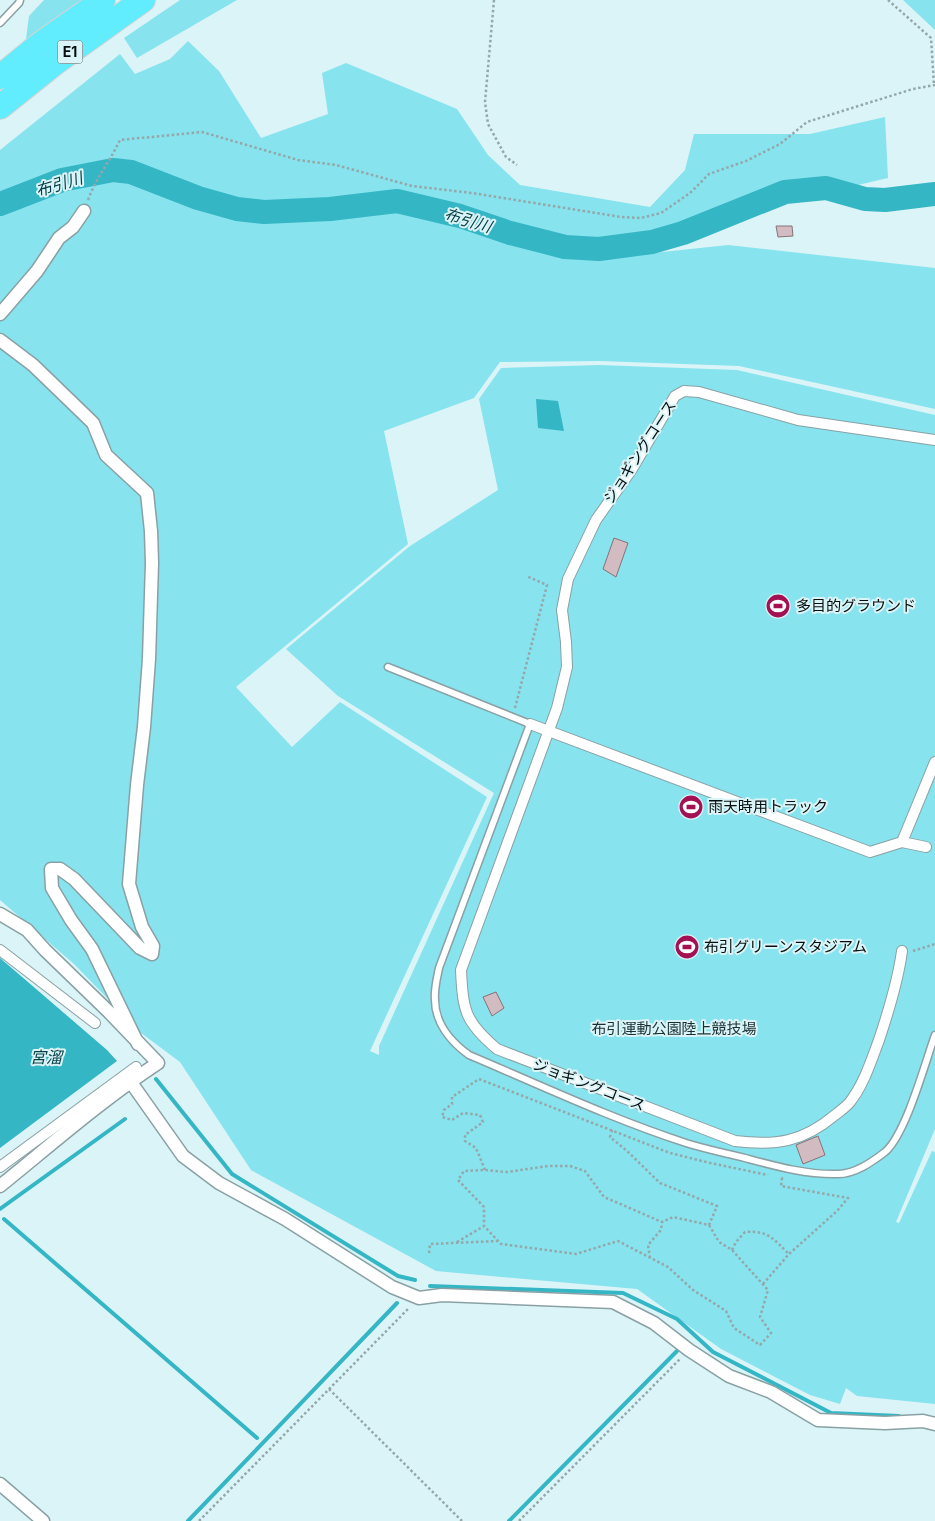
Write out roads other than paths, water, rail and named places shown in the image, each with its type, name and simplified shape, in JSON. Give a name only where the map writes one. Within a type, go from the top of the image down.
[{"type":"highway","name":"E1","points":[[0,77],[39,45],[102,0]]},
{"type":"highway","name":"E1","points":[[0,107],[55,63],[143,0]]},
{"type":"street","points":[[0,314],[37,271],[59,238],[73,227],[84,211]]},
{"type":"street","points":[[0,340],[33,365],[93,423],[106,455],[147,493],[152,563],[149,659],[129,884],[142,926],[153,946],[152,954],[140,948],[74,879],[60,869],[51,869],[52,888],[71,920],[92,949],[138,1044]]},
{"type":"street","name":"ジョギングコース","points":[[902,951],[890,1007],[866,1073],[849,1103],[823,1125],[795,1138],[773,1144],[735,1141],[497,1049],[478,1033],[467,1016],[462,992],[461,970],[557,708],[567,667],[562,610],[568,579],[596,520],[632,470],[675,396],[684,391],[699,392],[798,420],[935,440]]},
{"type":"street","points":[[530,724],[870,852],[902,842],[926,847]]},
{"type":"street","points":[[902,842],[935,762]]},
{"type":"street","points":[[0,914],[27,930],[45,950],[110,1012],[138,1044],[158,1063],[130,1081],[79,1120],[0,1186]]},
{"type":"street","points":[[0,950],[95,1023]]},
{"type":"street","points":[[0,1167],[136,1067]]},
{"type":"street","points":[[130,1081],[183,1156],[219,1183],[284,1219],[392,1288],[419,1298],[442,1295],[612,1302],[654,1323],[689,1350],[730,1376],[771,1392],[818,1420],[885,1424],[923,1422],[935,1424]]},
{"type":"street","points":[[0,1484],[43,1521]]},
{"type":"lane","points":[[0,23],[20,0]]},
{"type":"lane","points":[[388,667],[530,724],[439,968],[434,1001],[440,1023],[453,1043],[468,1055],[687,1143],[807,1172],[840,1174],[856,1170],[872,1161],[886,1151],[895,1140],[904,1122],[935,1034]]},
{"type":"water","points":[[536,399],[558,401],[564,431],[538,428]]},
{"type":"water","name":"宮溜","points":[[0,958],[107,1050],[117,1061],[0,1148]]},
{"type":"waterway","name":"布引川","points":[[0,204],[62,180],[113,170],[131,172],[198,198],[237,209],[264,212],[330,209],[397,201],[460,216],[510,233],[565,247],[599,249],[652,242],[683,233],[785,192],[826,188],[865,199],[885,200],[935,194]]},
{"type":"waterway","points":[[156,1079],[232,1174],[398,1276],[415,1280]]},
{"type":"waterway","points":[[0,1209],[125,1119]]},
{"type":"waterway","points":[[4,1219],[257,1438]]},
{"type":"waterway","points":[[430,1286],[623,1293],[677,1319],[713,1352],[831,1413],[899,1416]]},
{"type":"waterway","points":[[188,1521],[397,1303]]},
{"type":"waterway","points":[[509,1521],[677,1351]]},
{"type":"place","name":"多目的グラウンド","points":[[778,606]]},
{"type":"place","name":"雨天時用トラック","points":[[691,807]]},
{"type":"place","name":"布引グリーンスタジアム","points":[[687,947]]},
{"type":"park label","name":"布引運動公園陸上競技場","points":[[674,1029]]}]
